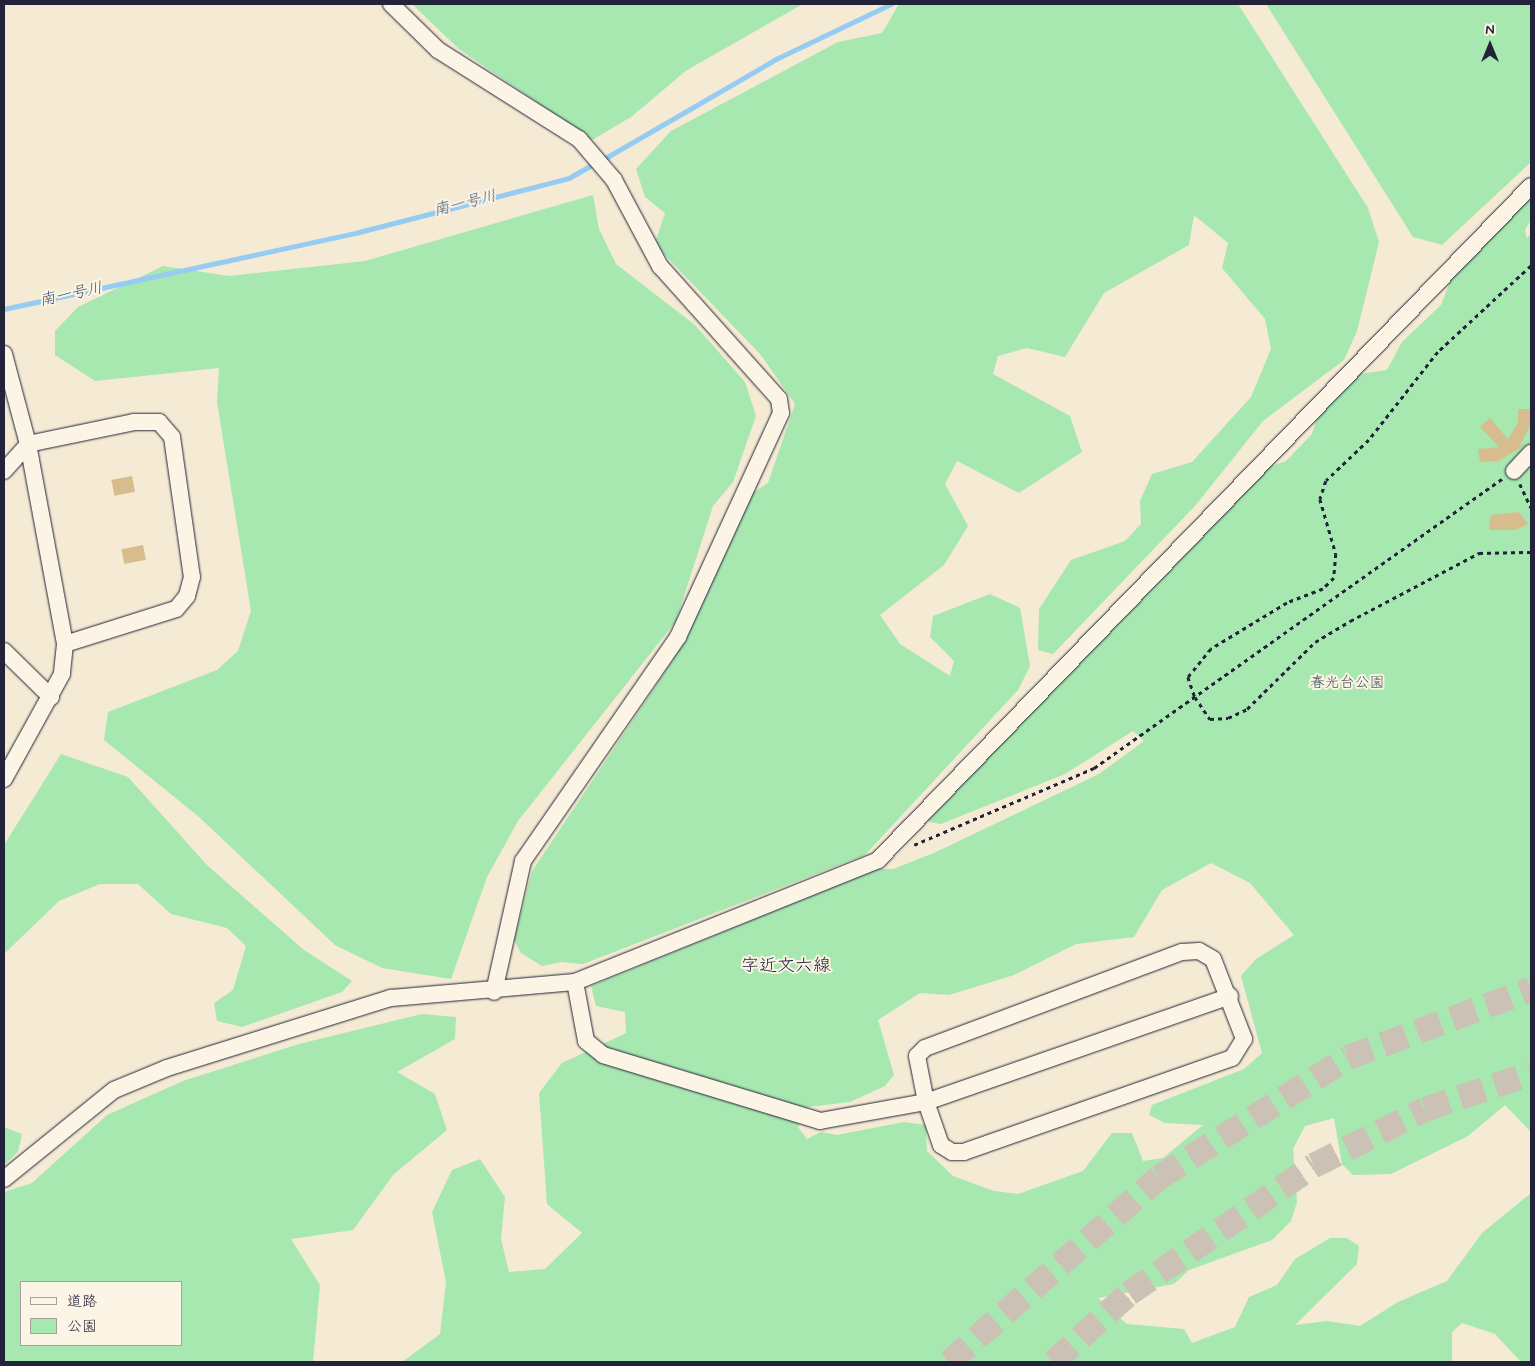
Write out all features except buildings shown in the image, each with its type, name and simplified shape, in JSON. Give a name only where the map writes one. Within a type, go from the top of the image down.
[{"type":"lane","points":[[391,4],[438,50],[579,139],[614,180],[660,266],[779,399],[781,413],[678,638],[523,861],[494,992]]},
{"type":"lane","points":[[4,1179],[114,1090],[167,1068],[391,998],[494,992],[575,982],[878,860],[1531,186]]},
{"type":"lane","points":[[4,354],[28,444],[65,644],[62,674],[4,779]]},
{"type":"lane","points":[[4,471],[28,444],[134,422],[159,422],[172,437],[192,577],[187,596],[176,610],[65,644]]},
{"type":"lane","points":[[1514,471],[1531,453]]},
{"type":"lane","points":[[4,651],[51,697]]},
{"type":"lane","points":[[1199,951],[1213,959],[1230,996],[1244,1039],[1241,1049],[1232,1058],[964,1152],[952,1152],[941,1145],[926,1102],[917,1056],[925,1048],[1182,952],[1199,951]]},
{"type":"lane","points":[[575,982],[586,1041],[603,1055],[820,1121],[926,1102],[1230,996]]},
{"type":"path","points":[[1531,266],[1438,352],[1369,440],[1326,481],[1320,499],[1336,554],[1334,578],[1323,590],[1287,603],[1211,649],[1188,677],[1195,697],[1210,719],[1228,718],[1248,709],[1315,642],[1350,621],[1479,553],[1531,552]]},
{"type":"path","points":[[905,849],[1094,768],[1514,471],[1531,508]]},
{"type":"green space","points":[[412,4],[803,4],[687,70],[631,117],[592,140],[459,49]]},
{"type":"green space","points":[[899,4],[1238,4],[1368,208],[1379,242],[1357,331],[1344,360],[1263,421],[1195,506],[1053,654],[1038,650],[1039,609],[1071,560],[1125,541],[1141,524],[1140,501],[1152,474],[1192,462],[1251,397],[1271,349],[1265,319],[1222,268],[1228,243],[1194,215],[1189,245],[1104,293],[1065,357],[1027,348],[998,356],[993,374],[1070,416],[1082,452],[1019,493],[957,461],[945,484],[968,526],[944,565],[880,615],[900,644],[950,676],[954,661],[930,637],[933,616],[990,594],[1020,608],[1030,666],[1018,690],[865,855],[583,964],[561,962],[542,966],[521,953],[514,940],[532,871],[671,663],[752,493],[768,483],[795,404],[760,354],[661,251],[656,240],[665,213],[645,197],[636,169],[671,131],[838,42],[882,33]]},
{"type":"green space","points":[[1266,4],[1531,4],[1531,162],[1442,245],[1413,237]]},
{"type":"green space","name":"春光台公園","points":[[1531,194],[1531,220],[1525,230],[1527,238],[1531,234],[1531,1132],[1505,1105],[1468,1136],[1391,1174],[1353,1175],[1342,1164],[1334,1118],[1305,1126],[1293,1149],[1297,1202],[1291,1221],[1272,1240],[1189,1270],[1174,1284],[1098,1298],[1127,1324],[1184,1329],[1192,1343],[1235,1327],[1249,1297],[1277,1285],[1295,1259],[1330,1238],[1347,1238],[1359,1246],[1357,1264],[1295,1325],[1327,1321],[1360,1326],[1398,1302],[1447,1281],[1482,1233],[1531,1193],[1531,1362],[1521,1362],[1495,1334],[1462,1323],[1452,1332],[1452,1362],[402,1362],[440,1334],[446,1282],[432,1212],[452,1170],[480,1159],[505,1197],[501,1239],[509,1272],[545,1269],[582,1233],[547,1204],[539,1093],[562,1063],[626,1033],[625,1012],[596,1006],[591,986],[876,869],[893,869],[934,853],[1099,774],[1144,741],[1133,731],[1065,774],[941,824],[929,822],[927,817],[1266,468],[1286,461],[1312,434],[1317,417],[1359,374],[1387,370],[1402,342],[1441,305],[1451,279]],"holes":[[[1211,863],[1250,883],[1294,935],[1256,959],[1241,976],[1262,1053],[1244,1069],[1152,1105],[1149,1115],[1165,1123],[1203,1125],[1163,1158],[1143,1161],[1132,1133],[1112,1133],[1083,1171],[1018,1194],[994,1191],[953,1176],[927,1151],[926,1125],[904,1122],[837,1135],[821,1132],[807,1139],[798,1127],[808,1107],[850,1102],[885,1086],[894,1075],[878,1020],[920,993],[949,995],[1014,975],[1076,944],[1134,937],[1162,890]]]},
{"type":"green space","points":[[593,195],[599,229],[616,264],[695,325],[745,382],[756,416],[733,482],[713,506],[676,621],[518,821],[487,877],[451,979],[382,968],[335,945],[199,817],[104,740],[108,712],[217,670],[238,651],[251,611],[217,402],[219,368],[95,381],[55,355],[55,331],[78,307],[163,266],[229,276],[365,261]]},
{"type":"green space","points":[[61,754],[128,777],[207,865],[304,950],[352,981],[342,992],[242,1027],[217,1021],[214,1003],[233,990],[246,946],[227,928],[171,914],[138,884],[100,884],[59,901],[4,954],[4,845]]},
{"type":"green space","points":[[422,1014],[456,1017],[455,1039],[397,1072],[435,1094],[447,1130],[393,1175],[353,1230],[291,1239],[320,1285],[313,1362],[4,1362],[4,1192],[32,1183],[107,1115],[183,1081],[299,1044]]},
{"type":"green space","points":[[4,1127],[22,1134],[18,1152],[4,1165]]},
{"type":"waterway","name":"南一号川","points":[[602,160],[776,59],[891,4]]},
{"type":"waterway","name":"南一号川","points":[[4,309],[359,232],[569,178],[595,163]]},
{"type":"tunnel","points":[[949,1362],[1159,1177],[1348,1057],[1531,989]]},
{"type":"tunnel","points":[[1053,1362],[1129,1293],[1314,1165],[1425,1109],[1531,1073]]},
{"type":"district","name":"字近文六線","points":[[786,966]]}]
